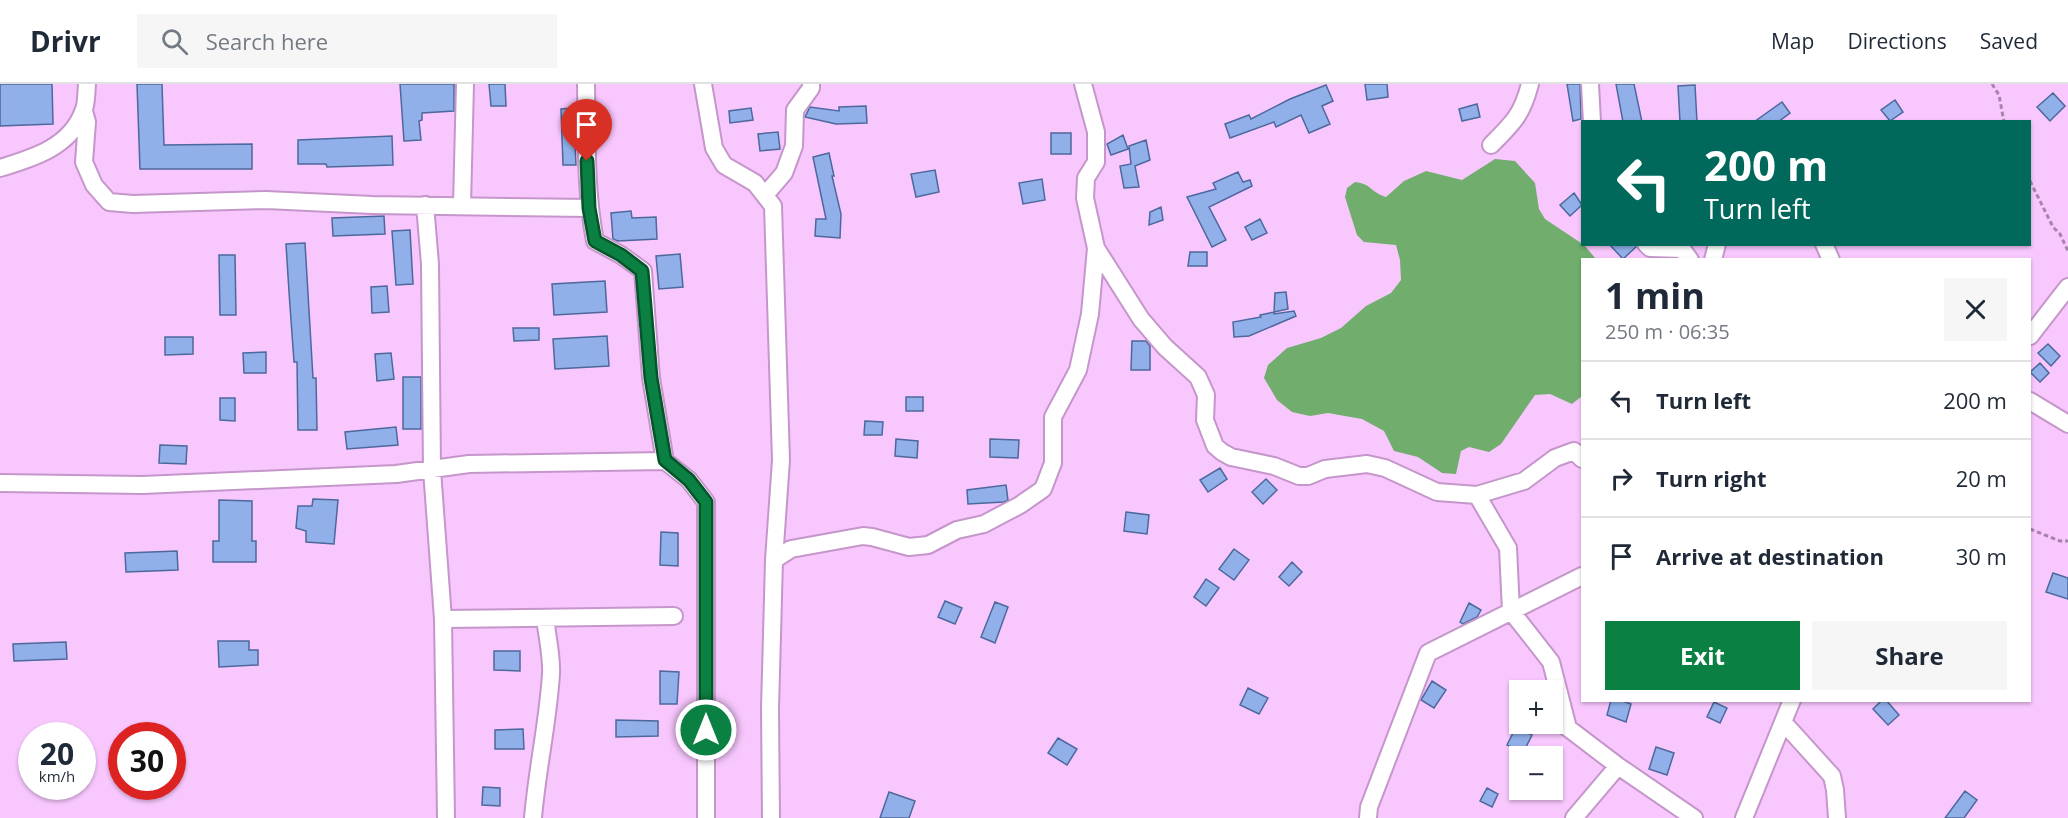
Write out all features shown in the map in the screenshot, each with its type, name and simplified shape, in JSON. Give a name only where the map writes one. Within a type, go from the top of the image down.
[{"type":"street","points":[[0,168],[30,159],[52,148],[74,131],[84,111],[87,84]]},
{"type":"street","points":[[462,205],[465,84]]},
{"type":"street","points":[[586,84],[589,208],[595,241],[621,255],[642,271],[651,378],[665,460],[689,480],[706,502],[706,818]]},
{"type":"street","points":[[703,84],[714,148],[724,165],[754,183],[773,206],[781,460],[774,560],[770,709],[771,818]]},
{"type":"street","points":[[765,195],[784,173],[794,146],[795,110],[811,84]]},
{"type":"street","points":[[774,560],[791,549],[863,536],[909,547],[928,545],[957,530],[984,524],[1020,505],[1043,489],[1053,464],[1053,417],[1078,370],[1090,314],[1096,249],[1085,198],[1086,178],[1096,162],[1096,132],[1083,84]]},
{"type":"street","points":[[1491,145],[1516,120],[1525,102],[1530,84]]},
{"type":"street","points":[[1590,84],[1592,120]]},
{"type":"street","points":[[84,111],[87,122],[84,162],[94,185],[109,202],[133,204],[266,200],[372,205],[589,208]]},
{"type":"street","points":[[425,205],[430,264],[432,470],[443,619],[446,818]]},
{"type":"street","points":[[1648,246],[1650,248],[1682,249],[1689,258]]},
{"type":"street","points":[[1096,249],[1140,319],[1165,347],[1198,377],[1206,395],[1205,420],[1215,446],[1231,457],[1274,466],[1299,476],[1308,476],[1325,469],[1367,464],[1385,468],[1437,492],[1477,495],[1524,481],[1555,458],[1574,452],[1581,458]]},
{"type":"street","points":[[2031,335],[2068,287]]},
{"type":"street","points":[[2031,402],[2068,424]]},
{"type":"street","points":[[0,483],[142,485],[396,474],[489,464],[665,460]]},
{"type":"street","points":[[1477,495],[1508,548],[1511,611],[1551,662],[1568,728],[1618,766],[1694,818]]},
{"type":"street","points":[[1368,818],[1369,807],[1428,653],[1581,576]]},
{"type":"street","points":[[443,619],[674,616]]},
{"type":"street","points":[[533,818],[551,672],[545,618]]},
{"type":"street","points":[[1744,818],[1791,702]]},
{"type":"street","points":[[1783,722],[1832,776],[1837,818]]},
{"type":"street","points":[[1574,818],[1618,766]]},
{"type":"path","points":[[1992,84],[1999,95],[2004,120]]},
{"type":"path","points":[[2031,183],[2068,251]]},
{"type":"path","points":[[2031,529],[2068,541]]},
{"type":"shaded area","points":[[1495,159],[1515,161],[1535,183],[1539,209],[1545,219],[1581,243],[1581,246],[1585,246],[1595,258],[1581,258],[1581,397],[1572,404],[1550,394],[1535,395],[1501,444],[1489,452],[1469,447],[1461,451],[1456,474],[1442,473],[1418,457],[1394,451],[1384,431],[1362,419],[1328,413],[1310,416],[1292,412],[1277,400],[1264,378],[1268,365],[1287,348],[1321,338],[1341,328],[1366,306],[1391,293],[1401,280],[1400,260],[1396,245],[1364,242],[1357,235],[1345,197],[1347,188],[1355,182],[1361,183],[1386,197],[1404,181],[1426,171],[1462,180]]},
{"type":"building","points":[[0,84],[52,84],[53,124],[0,126]]},
{"type":"building","points":[[137,84],[162,84],[164,145],[252,144],[252,169],[140,169]]},
{"type":"building","points":[[400,84],[454,84],[454,111],[422,113],[422,120],[419,121],[421,140],[404,141]]},
{"type":"building","points":[[489,84],[505,84],[506,106],[491,106]]},
{"type":"building","points":[[1365,84],[1387,84],[1388,97],[1367,100]]},
{"type":"building","points":[[1567,84],[1580,84],[1581,119],[1573,121]]},
{"type":"building","points":[[1616,84],[1634,84],[1642,120],[1623,120]]},
{"type":"building","points":[[1326,85],[1333,101],[1322,106],[1330,124],[1309,133],[1301,115],[1276,127],[1274,122],[1230,138],[1225,124],[1249,115],[1251,119],[1290,99]]},
{"type":"building","points":[[1695,85],[1697,120],[1680,120],[1678,86]]},
{"type":"building","points":[[2053,93],[2065,106],[2050,121],[2037,107]]},
{"type":"building","points":[[1895,100],[1903,112],[1889,120],[1881,110]]},
{"type":"building","points":[[1782,102],[1790,113],[1781,120],[1757,120]]},
{"type":"building","points":[[1477,104],[1480,117],[1462,121],[1459,109]]},
{"type":"building","points":[[866,106],[867,123],[836,124],[805,117],[810,107],[839,111],[839,107]]},
{"type":"building","points":[[573,108],[576,165],[563,165],[561,109]]},
{"type":"building","points":[[751,108],[753,120],[730,123],[729,111]]},
{"type":"building","points":[[778,132],[780,149],[760,151],[758,134]]},
{"type":"building","points":[[1051,133],[1071,133],[1071,154],[1051,154]]},
{"type":"building","points":[[1123,135],[1128,149],[1111,155],[1107,144]]},
{"type":"building","points":[[392,136],[393,165],[327,167],[326,164],[298,164],[298,140]]},
{"type":"building","points":[[1146,140],[1150,160],[1135,166],[1139,187],[1124,188],[1120,166],[1131,164],[1129,146]]},
{"type":"building","points":[[829,153],[841,214],[840,238],[815,236],[816,219],[826,219],[813,157]]},
{"type":"building","points":[[935,170],[939,192],[916,197],[911,174]]},
{"type":"building","points":[[1238,172],[1243,182],[1250,180],[1252,186],[1209,207],[1226,240],[1212,247],[1187,197],[1216,189],[1213,183]]},
{"type":"building","points":[[1042,179],[1045,200],[1023,204],[1019,183]]},
{"type":"building","points":[[1574,193],[1581,204],[1570,216],[1560,205]]},
{"type":"building","points":[[1161,207],[1163,220],[1149,225],[1150,212]]},
{"type":"building","points":[[631,211],[632,218],[656,217],[657,239],[618,241],[613,239],[611,213]]},
{"type":"building","points":[[384,216],[385,234],[333,236],[332,218]]},
{"type":"building","points":[[1260,219],[1267,233],[1252,240],[1245,227]]},
{"type":"building","points":[[410,230],[413,284],[396,285],[392,231]]},
{"type":"building","points":[[305,243],[313,378],[316,378],[317,430],[298,430],[297,362],[294,362],[289,292],[286,244]]},
{"type":"building","points":[[1611,246],[1636,246],[1624,258]]},
{"type":"building","points":[[1190,252],[1207,252],[1207,266],[1188,266]]},
{"type":"building","points":[[680,254],[683,287],[659,289],[656,256]]},
{"type":"building","points":[[219,255],[235,255],[236,315],[220,315]]},
{"type":"building","points":[[605,281],[607,312],[554,315],[552,284]]},
{"type":"building","points":[[387,286],[389,312],[372,313],[371,287]]},
{"type":"building","points":[[1286,292],[1288,309],[1274,312],[1275,293]]},
{"type":"building","points":[[1294,311],[1296,316],[1249,336],[1234,337],[1233,322],[1274,312],[1274,314]]},
{"type":"building","points":[[513,328],[539,328],[539,340],[514,341]]},
{"type":"building","points":[[607,336],[609,366],[555,369],[553,339]]},
{"type":"building","points":[[165,337],[193,337],[193,354],[165,355]]},
{"type":"building","points":[[1132,341],[1146,341],[1150,346],[1150,370],[1131,370]]},
{"type":"building","points":[[2048,344],[2060,356],[2051,366],[2038,353]]},
{"type":"building","points":[[266,352],[266,373],[244,373],[243,353]]},
{"type":"building","points":[[391,353],[394,379],[377,381],[375,354]]},
{"type":"building","points":[[2040,363],[2049,373],[2040,382],[2031,371]]},
{"type":"building","points":[[403,377],[421,377],[421,429],[403,429]]},
{"type":"building","points":[[906,397],[923,397],[923,411],[906,411]]},
{"type":"building","points":[[220,398],[235,398],[235,421],[220,420]]},
{"type":"building","points":[[865,421],[883,422],[882,435],[864,435]]},
{"type":"building","points":[[396,427],[398,445],[347,449],[345,432]]},
{"type":"building","points":[[896,439],[918,441],[917,458],[895,456]]},
{"type":"building","points":[[990,439],[1019,440],[1018,458],[990,457]]},
{"type":"building","points":[[160,445],[187,446],[186,464],[159,463]]},
{"type":"building","points":[[1220,468],[1227,479],[1208,492],[1200,480]]},
{"type":"building","points":[[1266,479],[1277,490],[1263,504],[1252,492]]},
{"type":"building","points":[[1006,485],[1008,500],[1004,502],[968,504],[967,490]]},
{"type":"building","points":[[313,499],[338,500],[334,544],[306,542],[306,531],[296,528],[298,506],[312,506]]},
{"type":"building","points":[[219,500],[252,501],[252,541],[256,541],[256,562],[213,562],[213,541],[219,541]]},
{"type":"building","points":[[1126,512],[1149,515],[1147,534],[1124,531]]},
{"type":"building","points":[[661,532],[678,533],[678,566],[660,565]]},
{"type":"building","points":[[1234,549],[1249,560],[1234,580],[1219,569]]},
{"type":"building","points":[[177,551],[178,570],[126,572],[125,553]]},
{"type":"building","points":[[1292,562],[1302,572],[1289,586],[1279,577]]},
{"type":"building","points":[[2053,573],[2068,578],[2068,599],[2046,592]]},
{"type":"building","points":[[1206,579],[1219,588],[1206,606],[1194,597]]},
{"type":"building","points":[[945,601],[962,608],[955,624],[938,617]]},
{"type":"building","points":[[995,602],[1008,607],[995,643],[981,637]]},
{"type":"building","points":[[1469,603],[1481,610],[1477,617],[1463,624],[1460,622]]},
{"type":"building","points":[[218,641],[249,641],[249,650],[258,650],[258,665],[219,667]]},
{"type":"building","points":[[66,642],[67,659],[14,661],[13,644]]},
{"type":"building","points":[[494,651],[520,651],[520,671],[494,670]]},
{"type":"building","points":[[660,671],[679,672],[677,704],[660,704]]},
{"type":"building","points":[[1432,681],[1446,690],[1434,708],[1421,700]]},
{"type":"building","points":[[1248,688],[1268,698],[1259,714],[1240,705]]},
{"type":"building","points":[[1610,702],[1631,704],[1626,722],[1607,715]]},
{"type":"building","points":[[1714,702],[1727,708],[1720,723],[1707,717]]},
{"type":"building","points":[[1880,702],[1888,702],[1899,715],[1888,725],[1873,709]]},
{"type":"building","points":[[616,720],[658,721],[658,736],[616,737]]},
{"type":"building","points":[[523,729],[524,749],[495,749],[495,730]]},
{"type":"building","points":[[1512,734],[1532,735],[1526,746],[1507,745]]},
{"type":"building","points":[[1058,738],[1077,749],[1067,765],[1048,753]]},
{"type":"building","points":[[1656,747],[1674,753],[1667,775],[1649,769]]},
{"type":"building","points":[[483,787],[500,788],[500,806],[482,805]]},
{"type":"building","points":[[1487,788],[1498,794],[1492,807],[1480,801]]},
{"type":"building","points":[[1965,791],[1977,800],[1964,818],[1945,818]]},
{"type":"building","points":[[889,792],[915,801],[909,818],[880,818]]},
{"type":"route","points":[[587,161],[589,208],[595,241],[621,255],[642,271],[651,378],[665,460],[689,480],[706,502],[706,730]]}]
